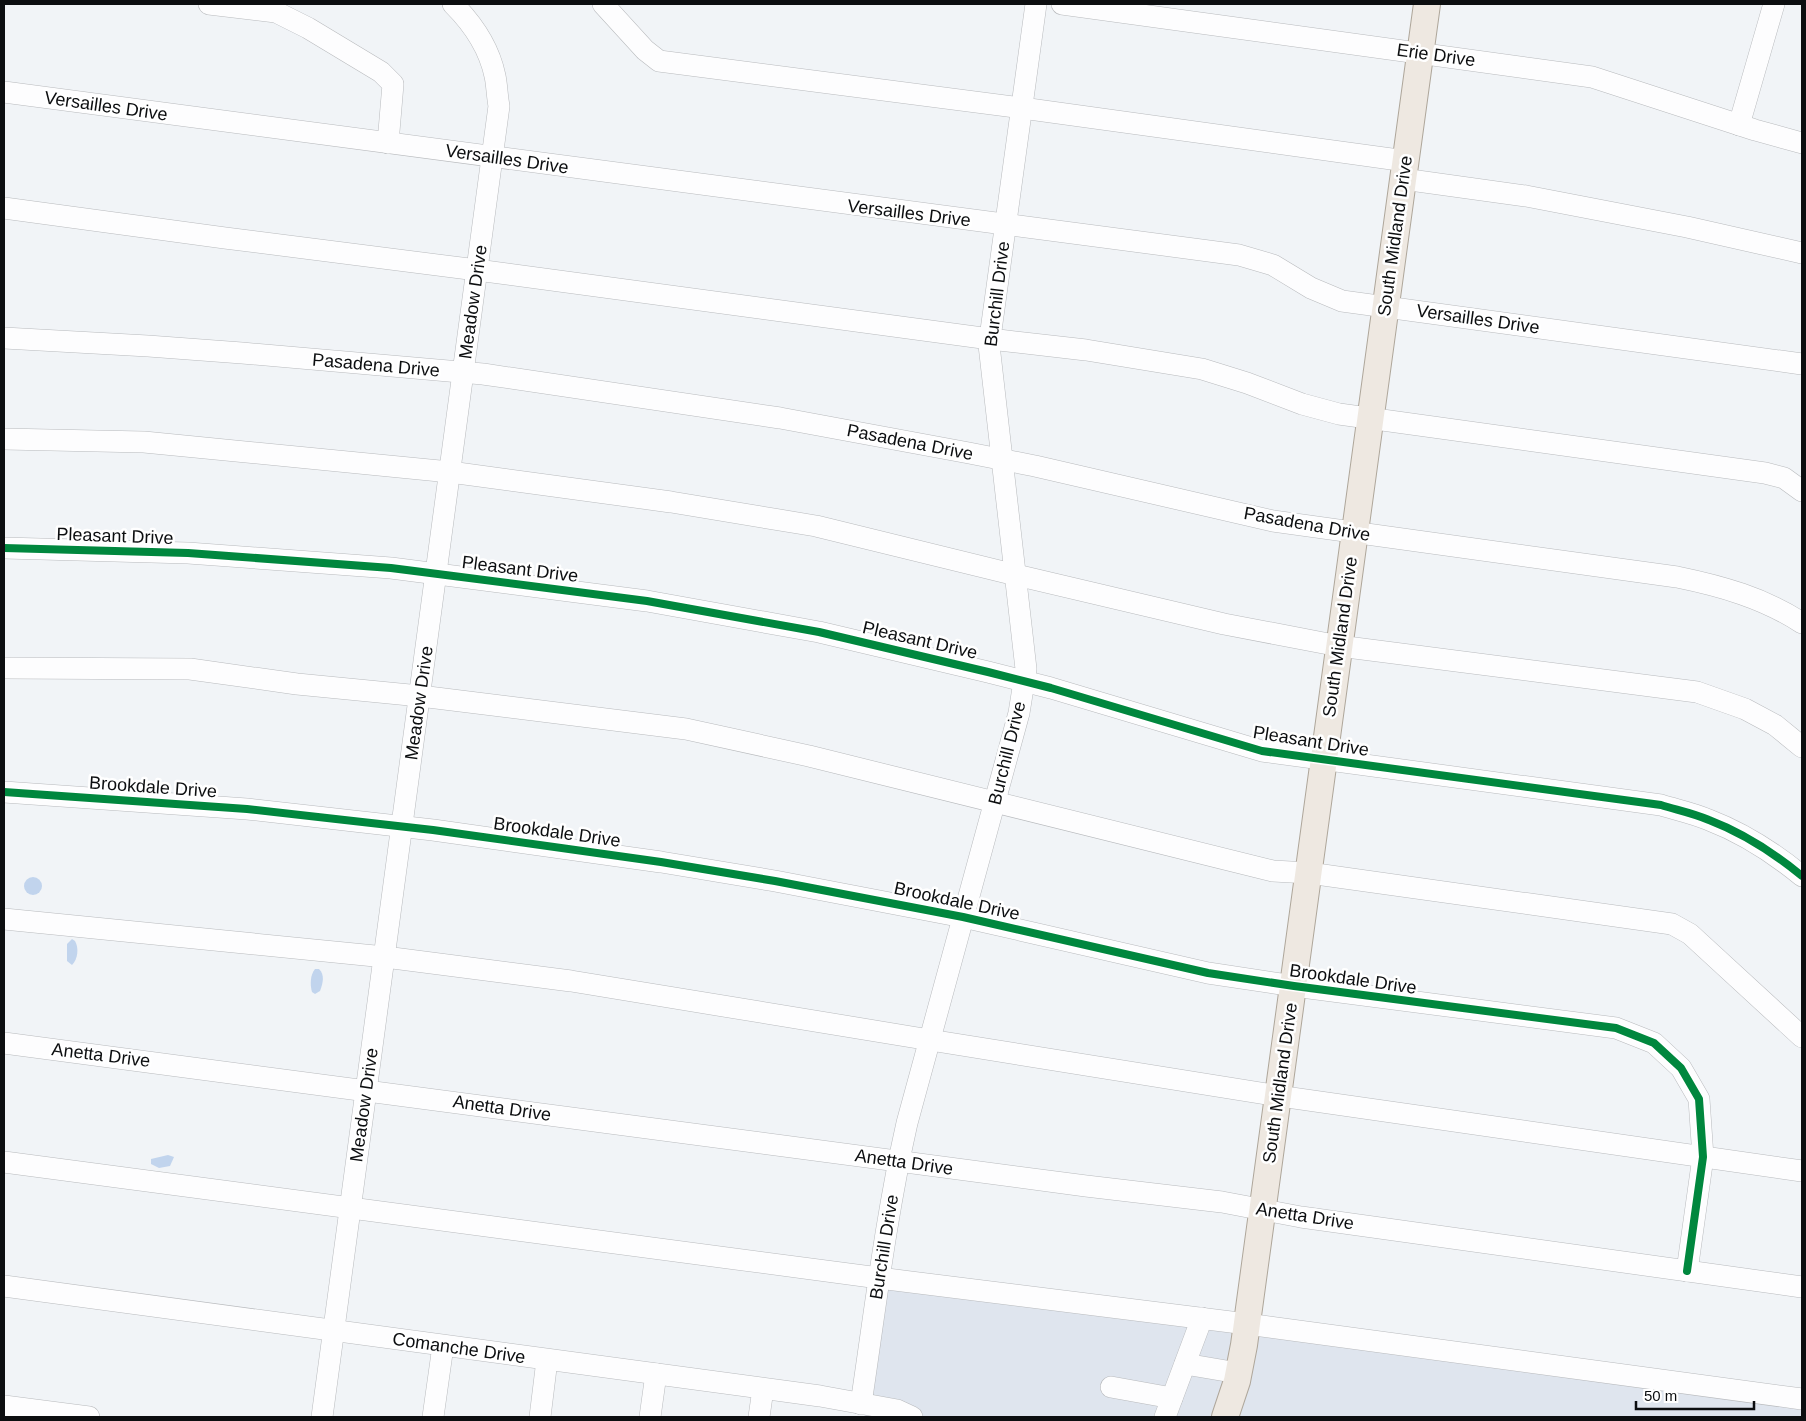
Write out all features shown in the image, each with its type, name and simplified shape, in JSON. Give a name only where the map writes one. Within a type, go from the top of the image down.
[{"type":"main road","name":"South Midland Drive","points":[[1225,1417],[1242,1360],[1427,4]]},
{"type":"street","points":[[209,4],[276,12],[308,28],[381,72],[393,84],[388,143]]},
{"type":"street","name":"Meadow Drive","points":[[322,1417],[499,106],[496,78],[491,61],[476,30],[453,4]]},
{"type":"street","points":[[603,4],[645,50],[659,61],[1022,108],[1404,170],[1688,227],[1802,253]]},
{"type":"street","name":"Burchill Drive","points":[[861,1404],[889,1208],[898,1161],[1019,713],[1026,668],[990,352],[990,338],[1036,4]]},
{"type":"street","name":"Erie Drive","points":[[1062,4],[1592,77],[1739,125],[1802,143]]},
{"type":"street","points":[[1739,125],[1771,4]]},
{"type":"street","name":"Versailles Drive","points":[[4,92],[1254,258],[1278,267],[1311,288],[1334,298],[1351,302],[1802,364]]},
{"type":"street","points":[[4,208],[1086,350],[1202,369],[1247,383],[1302,404],[1339,414],[1765,473],[1784,478],[1802,491]]},
{"type":"street","name":"Pasadena Drive","points":[[4,338],[148,346],[463,372],[780,418],[1045,468],[1273,521],[1667,576],[1711,584],[1750,596],[1802,623]]},
{"type":"street","points":[[4,439],[144,442],[450,472],[671,502],[816,526],[1224,624],[1339,646],[1697,692],[1745,709],[1775,725],[1802,746]]},
{"type":"street","name":"Pleasant Drive","points":[[4,548],[208,554],[391,568],[648,601],[742,617],[843,637],[1024,681],[1268,752],[1661,805],[1697,815],[1733,830],[1767,850],[1802,876]]},
{"type":"street","points":[[4,668],[190,669],[297,684],[420,696],[686,729],[810,756],[1273,871],[1309,873],[1672,924],[1690,934],[1802,1037]]},
{"type":"street","name":"Brookdale Drive","points":[[4,792],[237,808],[403,826],[661,862],[775,881],[963,917],[1208,973],[1616,1028],[1654,1043],[1681,1068],[1699,1099],[1703,1157],[1687,1271]]},
{"type":"street","points":[[4,918],[384,957],[572,980],[1279,1096],[1802,1171]]},
{"type":"street","name":"Anetta Drive","points":[[4,1043],[1086,1186],[1222,1202],[1301,1217],[1802,1287]]},
{"type":"street","points":[[4,1162],[879,1278],[1202,1318],[1802,1399]]},
{"type":"street","name":"Comanche Drive","points":[[4,1286],[763,1389],[897,1410],[912,1417]]},
{"type":"street","points":[[1110,1387],[1169,1408],[1202,1318]]},
{"type":"street","points":[[433,1417],[443,1346]]},
{"type":"street","points":[[540,1417],[547,1360]]},
{"type":"street","points":[[1185,1364],[1238,1373]]},
{"type":"street","points":[[650,1417],[656,1374]]},
{"type":"street","points":[[759,1417],[763,1389]]},
{"type":"street","points":[[4,1406],[89,1417]]},
{"type":"shaded area","points":[[883,1281],[1802,1404],[1802,1417],[865,1417]]},
{"type":"water","points":[[33,877],[39,880],[42,886],[39,892],[33,895],[27,892],[24,886],[27,880]]},
{"type":"water","points":[[72,939],[76,944],[77,957],[72,965],[67,961],[67,944]]},
{"type":"water","points":[[315,969],[321,971],[323,979],[320,991],[315,994],[312,992],[311,983],[312,974]]},
{"type":"water","points":[[168,1155],[174,1157],[170,1166],[159,1168],[151,1164],[151,1159]]},
{"type":"cycle path","points":[[4,548],[188,553],[391,568],[647,601],[819,632],[1051,688],[1262,751],[1661,805],[1697,815],[1746,837],[1802,876]]},
{"type":"cycle path","points":[[4,792],[247,809],[433,830],[661,862],[775,881],[963,917],[1208,973],[1616,1028],[1654,1043],[1681,1068],[1699,1099],[1703,1157],[1687,1271]]}]
